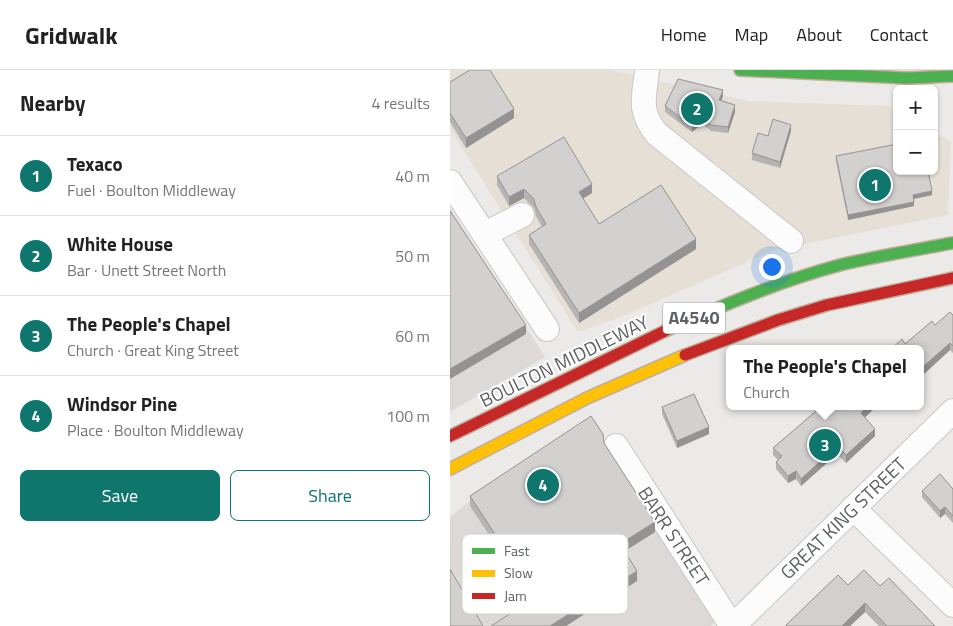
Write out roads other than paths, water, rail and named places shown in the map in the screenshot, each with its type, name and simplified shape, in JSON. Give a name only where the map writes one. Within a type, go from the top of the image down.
[{"type":"highway","points":[[740,70],[907,78],[953,76]]},
{"type":"highway","points":[[907,78],[926,85]]},
{"type":"highway","name":"BOULTON MIDDLEWAY","points":[[450,436],[624,350],[714,309],[801,277],[841,265],[953,242]]},
{"type":"highway","name":"A4540","points":[[450,469],[586,397],[720,340],[828,304],[953,278]]},
{"type":"street","points":[[647,70],[644,113],[652,127],[791,241]]},
{"type":"street","points":[[450,182],[547,329]]},
{"type":"street","points":[[485,234],[522,215]]},
{"type":"street","name":"GREAT KING STREET","points":[[732,626],[953,410]]},
{"type":"street","name":"BARR STREET","points":[[616,446],[732,626]]},
{"type":"street","points":[[853,508],[953,605]]},
{"type":"place","name":"White House","points":[[697,109]]},
{"type":"place","name":"Texaco","points":[[875,185]]},
{"type":"place","name":"The People's Chapel","points":[[825,445]]},
{"type":"place","name":"Windsor Pine","points":[[543,485]]}]
